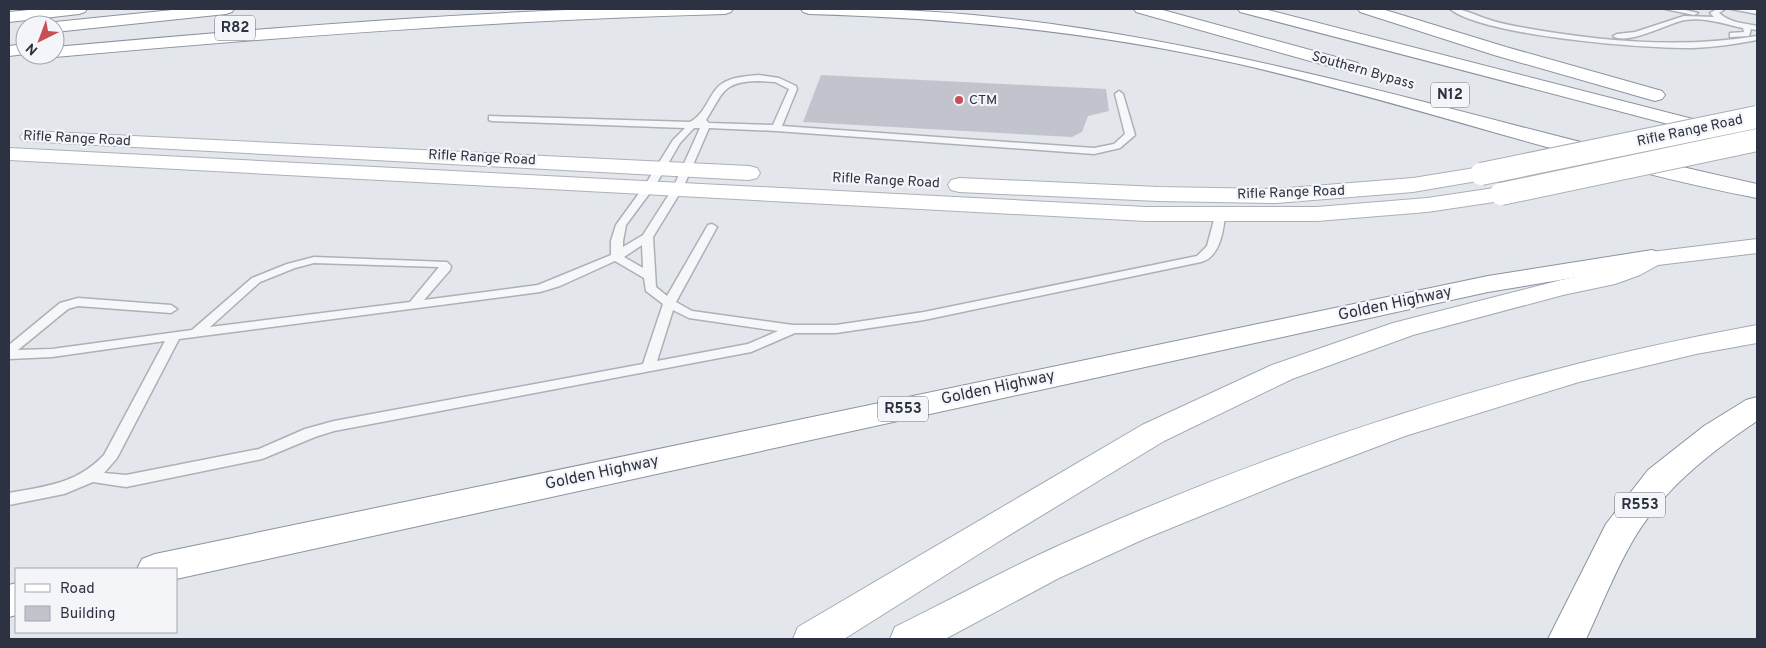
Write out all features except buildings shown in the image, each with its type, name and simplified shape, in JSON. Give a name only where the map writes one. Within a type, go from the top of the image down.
[{"type":"main road","points":[[9,17],[85,9]]},
{"type":"main road","name":"R82","points":[[65,26],[226,9]]},
{"type":"main road","name":"R82","points":[[65,45],[414,9]]},
{"type":"main road","points":[[65,51],[411,22],[515,16],[725,9]]},
{"type":"main road","points":[[809,9],[917,13],[991,19],[1114,35],[1178,46],[1295,72],[1668,172],[1757,191]]},
{"type":"main road","name":"Southern Bypass","points":[[1142,9],[1368,72]]},
{"type":"main road","name":"Southern Bypass","points":[[1246,9],[1501,73],[1757,141]]},
{"type":"main road","points":[[1366,9],[1500,51],[1675,101]]},
{"type":"main road","name":"Southern Bypass","points":[[1415,85],[1757,184]]},
{"type":"main road","points":[[1712,111],[1757,124]]},
{"type":"main road","name":"Rifle Range Road","points":[[14,153],[88,159],[980,186],[1158,194],[1276,196],[1413,185],[1481,174],[1757,117]]},
{"type":"main road","name":"Rifle Range Road","points":[[14,153],[62,138],[655,177]]},
{"type":"main road","name":"Rifle Range Road","points":[[682,178],[1146,214],[1220,216],[1316,214],[1427,205],[1501,194],[1757,141]]},
{"type":"main road","name":"Golden Highway","points":[[160,568],[1488,284],[1652,258],[1757,246]]},
{"type":"main road","points":[[812,639],[986,532],[1153,433],[1282,372],[1403,329],[1551,290],[1606,280],[1631,270],[1652,258]]},
{"type":"main road","points":[[909,639],[1047,568],[1211,496],[1359,440],[1440,412],[1564,377],[1642,358],[1757,334]]},
{"type":"main road","name":"R553","points":[[1567,639],[1618,534],[1660,479],[1715,434],[1757,407]]},
{"type":"lane","points":[[1454,9],[1538,33],[1661,47],[1693,47],[1757,38]]},
{"type":"lane","points":[[1473,9],[1538,28],[1614,36],[1636,34],[1684,18],[1721,19],[1757,28]]},
{"type":"lane","points":[[1669,9],[1684,12],[1712,12],[1722,9]]},
{"type":"lane","points":[[1735,9],[1752,11]]},
{"type":"lane","points":[[1712,12],[1721,19]]},
{"type":"lane","points":[[1620,42],[1654,42],[1746,34],[1748,31],[1747,27]]},
{"type":"lane","points":[[9,356],[52,353],[540,288],[574,276],[616,257],[647,237],[682,178],[700,123],[724,85],[748,79],[764,78],[788,83],[793,89],[776,128]]},
{"type":"lane","points":[[492,118],[700,123],[1094,151],[1117,146],[1130,135],[1119,94]]},
{"type":"lane","points":[[616,257],[621,225],[655,177],[676,142],[700,123]]},
{"type":"lane","points":[[647,237],[650,288],[669,303],[689,314],[793,329],[836,329],[924,316],[1201,259],[1214,244],[1220,216]]},
{"type":"lane","points":[[649,367],[669,303],[712,227]]},
{"type":"lane","points":[[616,257],[648,276]]},
{"type":"lane","points":[[196,333],[256,280],[291,266],[314,260],[443,264],[445,266],[444,270],[413,306]]},
{"type":"lane","points":[[9,351],[64,306],[78,302],[171,309]]},
{"type":"lane","points":[[93,476],[115,481],[262,454],[310,433],[334,426],[751,348],[793,329]]},
{"type":"lane","points":[[9,499],[67,488],[93,476],[110,458],[176,336]]},
{"type":"place","name":"CTM","points":[[959,100]]}]
